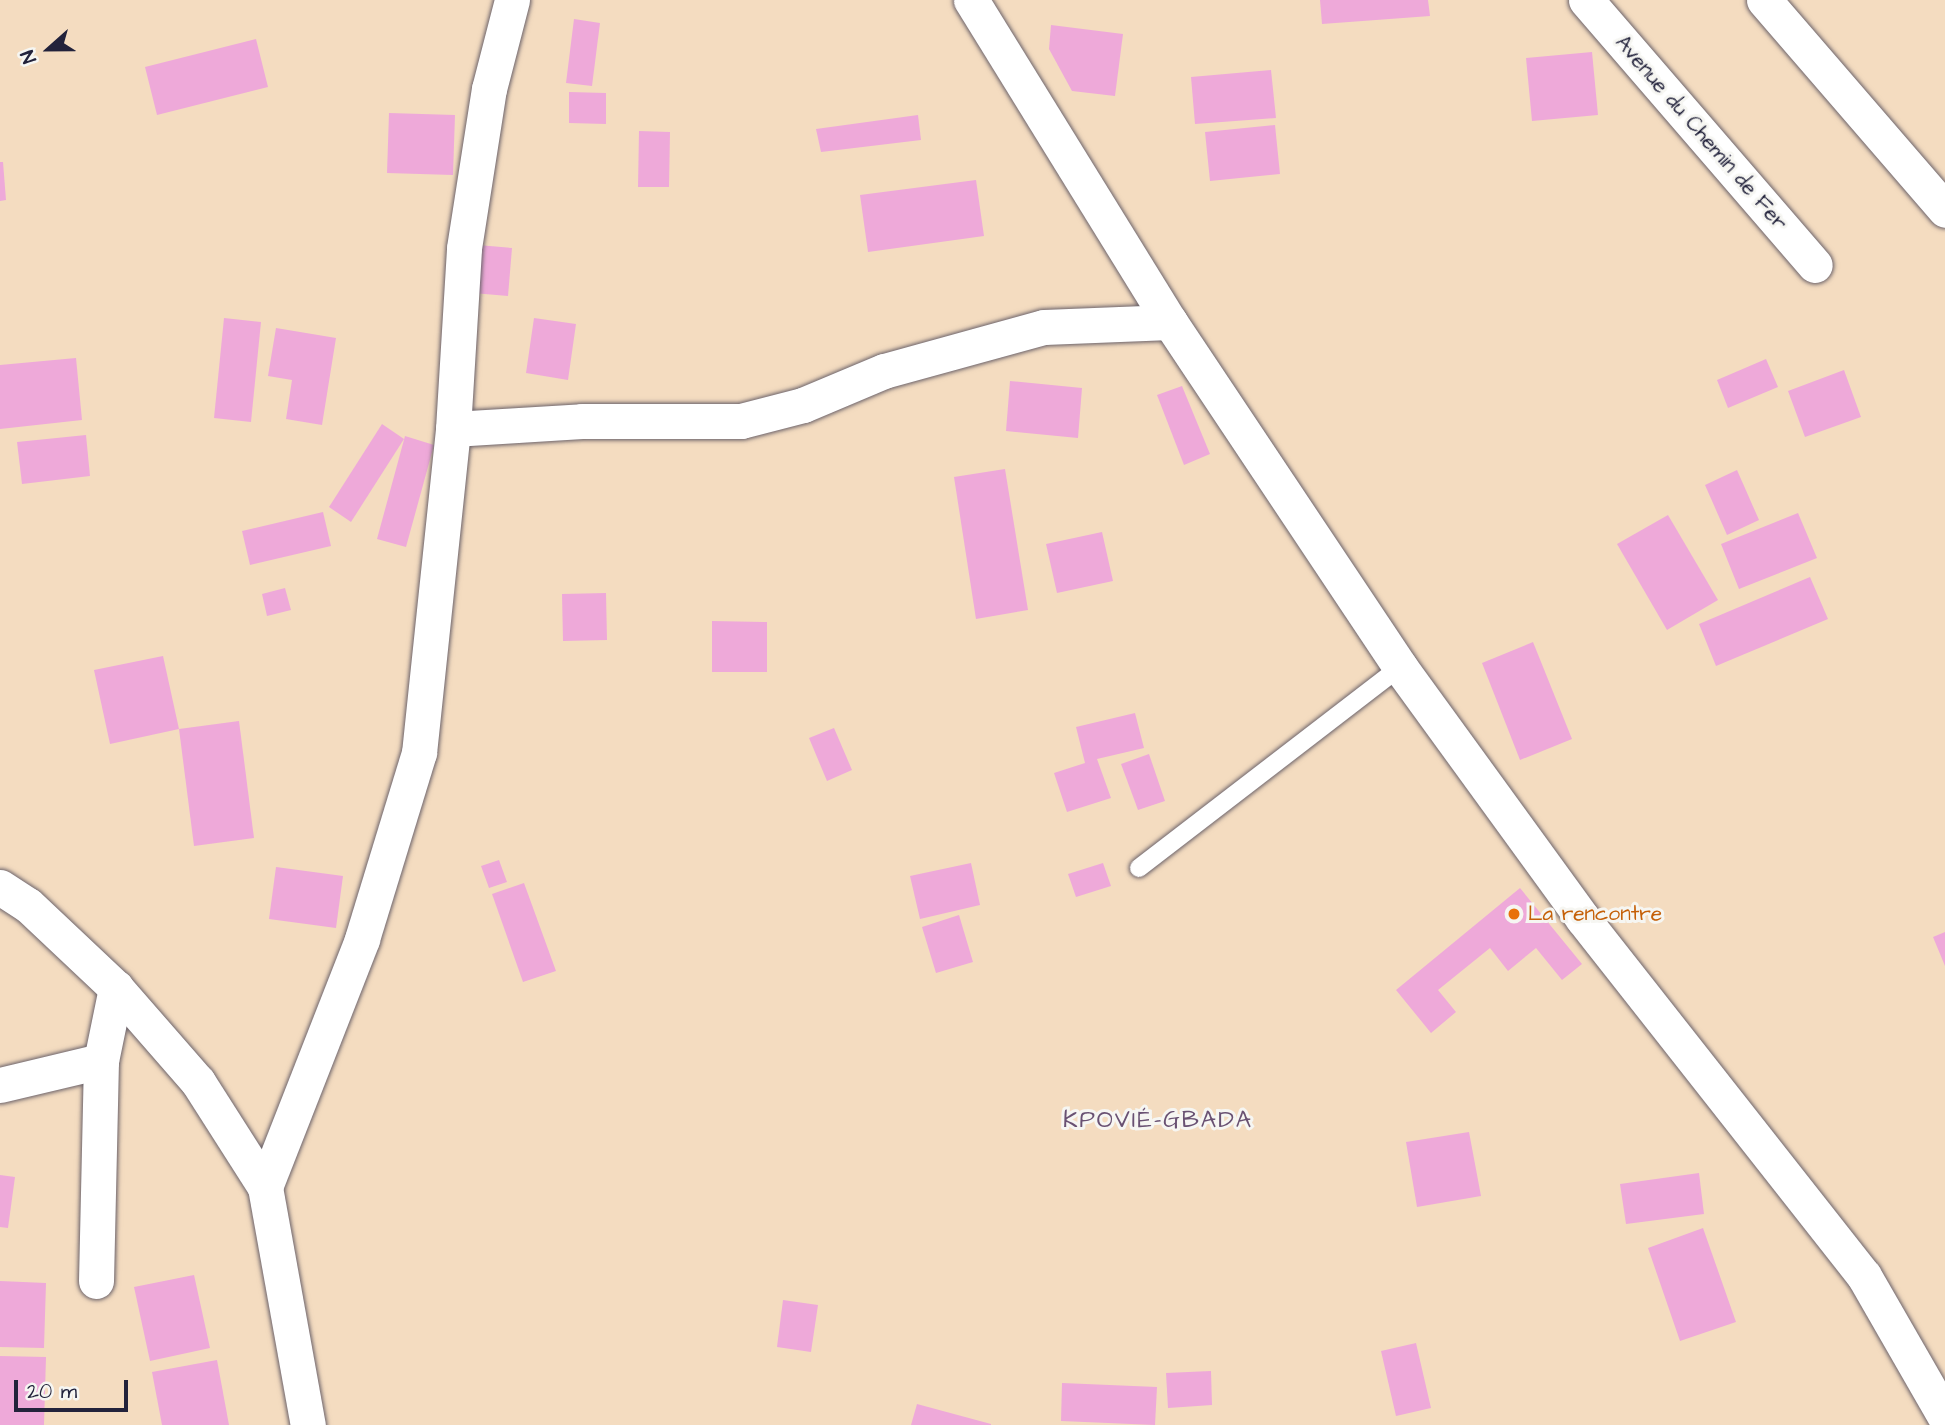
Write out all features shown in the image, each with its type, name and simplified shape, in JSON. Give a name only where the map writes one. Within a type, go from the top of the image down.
[{"type":"street","points":[[265,1187],[362,939],[419,753],[453,429],[464,248],[489,89],[512,0]]},
{"type":"street","points":[[971,0],[1170,322],[1400,667],[1583,919],[1864,1276],[1945,1417]]},
{"type":"street","name":"Avenue du Chemin de Fer","points":[[1586,0],[1815,265]]},
{"type":"street","points":[[1764,0],[1945,210]]},
{"type":"street","points":[[453,429],[582,421],[741,421],[803,405],[884,371],[1044,327],[1170,322]]},
{"type":"street","points":[[0,887],[27,905],[116,988],[198,1082],[265,1187],[309,1425]]},
{"type":"street","points":[[96,1281],[101,1061],[116,988]]},
{"type":"street","points":[[0,1085],[101,1061]]},
{"type":"lane","points":[[1139,868],[1400,667]]},
{"type":"building","points":[[1320,0],[1428,0],[1430,16],[1322,24]]},
{"type":"building","points":[[574,19],[600,23],[592,86],[566,83]]},
{"type":"building","points":[[1051,25],[1123,34],[1115,96],[1072,91],[1049,49]]},
{"type":"building","points":[[256,39],[268,87],[157,115],[145,67]]},
{"type":"building","points":[[1592,52],[1598,115],[1532,121],[1526,58]]},
{"type":"building","points":[[1271,70],[1276,118],[1195,124],[1191,77]]},
{"type":"building","points":[[569,92],[606,93],[606,124],[569,123]]},
{"type":"building","points":[[389,113],[455,115],[453,175],[387,173]]},
{"type":"building","points":[[918,115],[921,140],[821,152],[816,129]]},
{"type":"building","points":[[1275,125],[1280,174],[1210,181],[1205,132]]},
{"type":"building","points":[[639,131],[670,132],[669,187],[638,187]]},
{"type":"building","points":[[0,162],[3,162],[6,200],[0,201]]},
{"type":"building","points":[[976,180],[984,236],[868,252],[860,195]]},
{"type":"building","points":[[478,245],[512,248],[508,296],[473,293]]},
{"type":"building","points":[[224,318],[261,322],[251,422],[214,418]]},
{"type":"building","points":[[534,318],[576,324],[568,380],[526,373]]},
{"type":"building","points":[[276,328],[336,338],[322,425],[286,419],[292,380],[268,376]]},
{"type":"building","points":[[76,358],[82,420],[0,429],[0,365]]},
{"type":"building","points":[[1766,359],[1778,387],[1728,408],[1717,380]]},
{"type":"building","points":[[1844,370],[1861,417],[1805,437],[1788,391]]},
{"type":"building","points":[[1010,381],[1082,388],[1078,438],[1006,431]]},
{"type":"building","points":[[1182,386],[1210,454],[1184,465],[1157,395]]},
{"type":"building","points":[[382,424],[404,439],[351,522],[329,507]]},
{"type":"building","points":[[86,435],[90,476],[22,484],[17,442]]},
{"type":"building","points":[[405,436],[434,445],[406,547],[377,539]]},
{"type":"building","points":[[1005,469],[1028,610],[976,619],[954,477]]},
{"type":"building","points":[[1737,470],[1759,520],[1727,535],[1705,485]]},
{"type":"building","points":[[323,512],[331,546],[250,565],[242,531]]},
{"type":"building","points":[[1798,513],[1817,558],[1739,589],[1721,544]]},
{"type":"building","points":[[1668,515],[1718,600],[1667,630],[1617,544]]},
{"type":"building","points":[[1102,532],[1113,581],[1057,593],[1046,544]]},
{"type":"building","points":[[1810,577],[1828,619],[1716,666],[1699,624]]},
{"type":"building","points":[[285,588],[291,610],[267,616],[262,594]]},
{"type":"building","points":[[606,593],[607,640],[563,641],[562,594]]},
{"type":"building","points":[[712,621],[767,622],[767,672],[712,672]]},
{"type":"building","points":[[1533,642],[1572,739],[1520,760],[1482,663]]},
{"type":"building","points":[[163,656],[179,729],[110,744],[94,670]]},
{"type":"building","points":[[1135,713],[1144,748],[1097,759],[1111,798],[1067,812],[1054,773],[1085,763],[1076,727]]},
{"type":"building","points":[[239,721],[254,838],[194,846],[179,729]]},
{"type":"building","points":[[834,728],[852,770],[827,781],[809,738]]},
{"type":"building","points":[[1149,754],[1165,801],[1138,810],[1121,764]]},
{"type":"building","points":[[499,860],[507,882],[489,888],[481,866]]},
{"type":"building","points":[[971,863],[980,905],[920,919],[910,876]]},
{"type":"building","points":[[1103,863],[1111,886],[1076,897],[1068,874]]},
{"type":"building","points":[[276,867],[343,876],[336,928],[269,919]]},
{"type":"building","points":[[524,883],[556,971],[523,982],[492,894]]},
{"type":"building","points":[[1520,888],[1582,964],[1562,980],[1536,948],[1508,971],[1490,948],[1438,990],[1456,1012],[1431,1033],[1396,990]]},
{"type":"building","points":[[959,915],[973,962],[936,973],[922,927]]},
{"type":"building","points":[[1945,932],[1945,966],[1933,937]]},
{"type":"building","points":[[1469,1132],[1481,1196],[1417,1207],[1406,1142]]},
{"type":"building","points":[[1699,1173],[1704,1214],[1626,1224],[1620,1184]]},
{"type":"building","points":[[0,1175],[15,1177],[8,1228],[0,1227]]},
{"type":"building","points":[[1703,1228],[1736,1322],[1680,1341],[1648,1248]]},
{"type":"building","points":[[194,1275],[210,1348],[150,1361],[134,1287]]},
{"type":"building","points":[[0,1281],[46,1283],[44,1348],[0,1347]]},
{"type":"building","points":[[783,1300],[818,1305],[811,1352],[777,1347]]},
{"type":"building","points":[[1416,1343],[1431,1408],[1396,1416],[1381,1351]]},
{"type":"building","points":[[0,1356],[46,1357],[44,1425],[0,1425]]},
{"type":"building","points":[[217,1360],[229,1425],[162,1425],[152,1372]]},
{"type":"building","points":[[1211,1371],[1212,1405],[1168,1408],[1166,1373]]},
{"type":"building","points":[[1062,1383],[1157,1387],[1155,1425],[1061,1421]]},
{"type":"building","points":[[917,1404],[991,1424],[991,1425],[911,1425]]},
{"type":"place","name":"La rencontre","points":[[1514,914]]},
{"type":"district","name":"KPOVIÉ-GBADA","points":[[1158,1121]]}]
